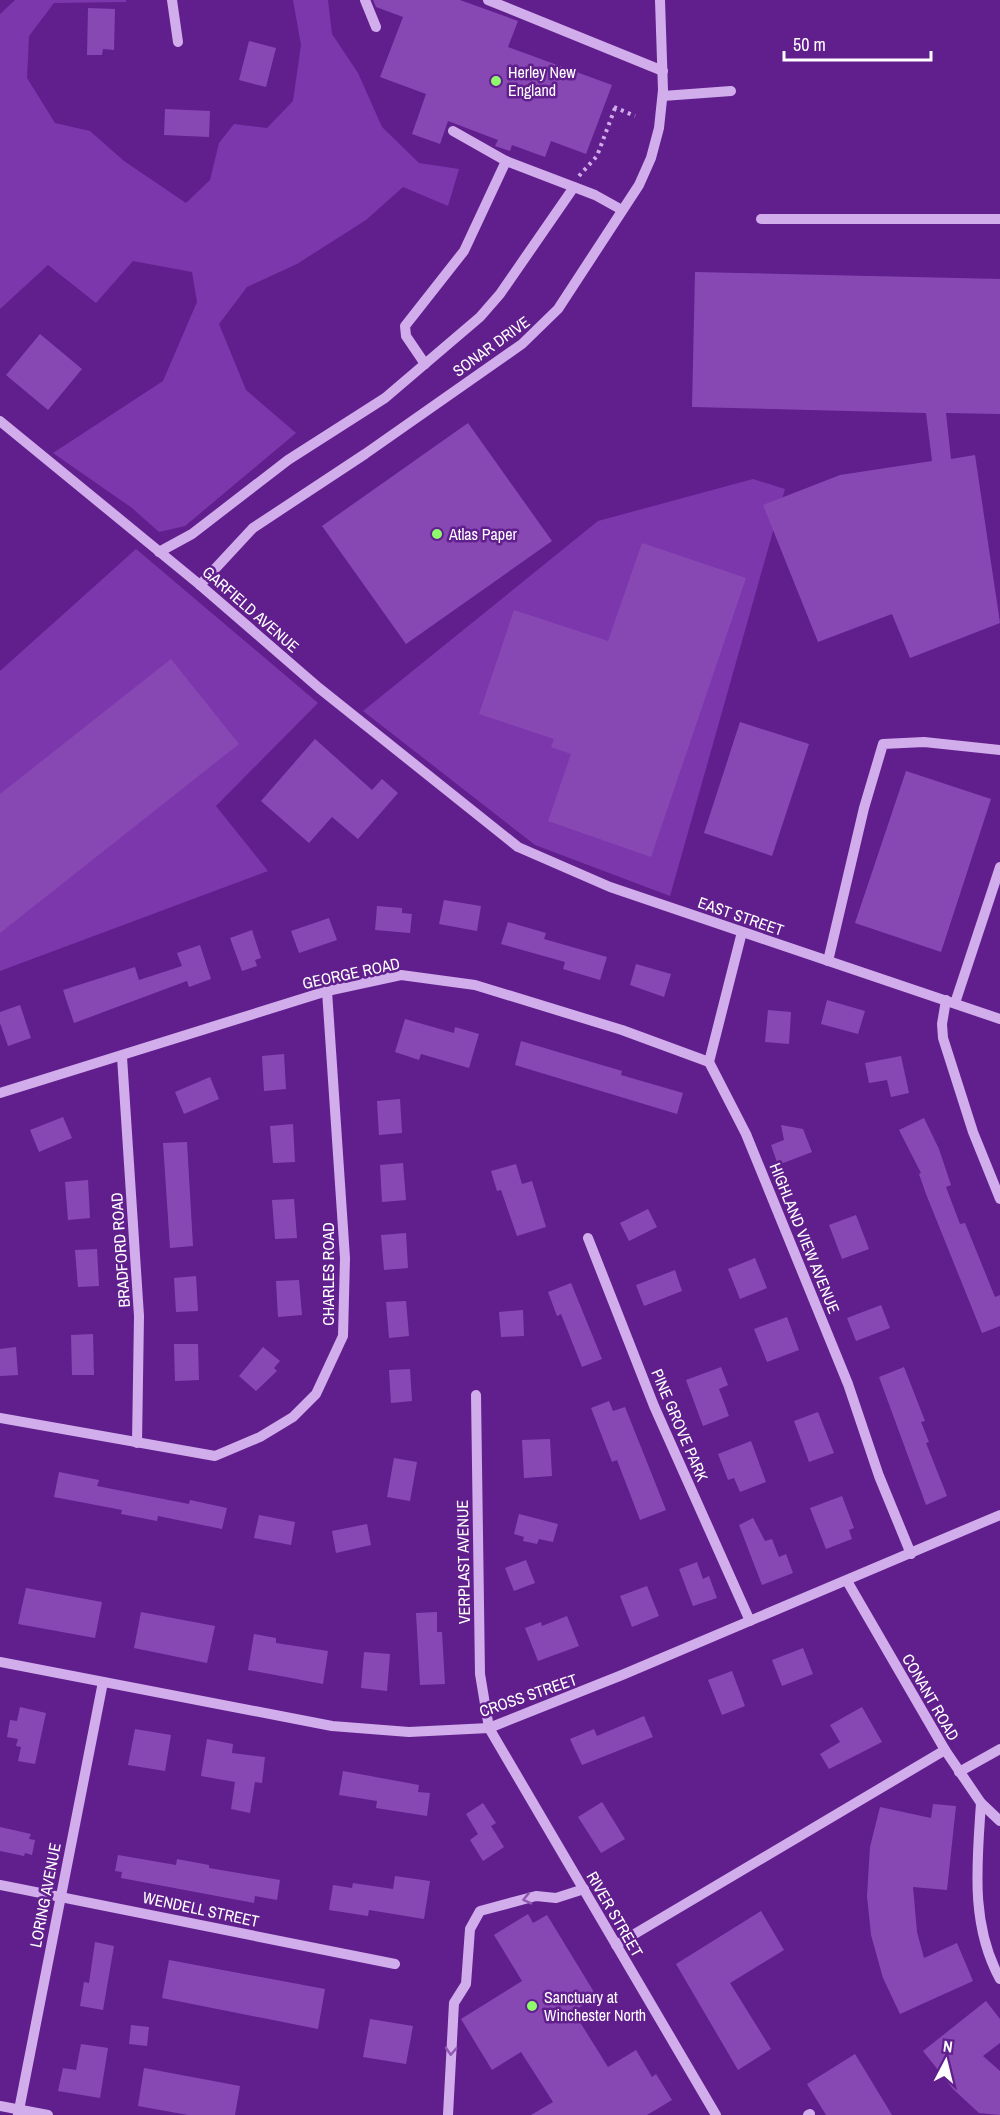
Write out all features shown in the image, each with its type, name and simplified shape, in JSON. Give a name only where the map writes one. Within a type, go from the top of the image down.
[{"type":"street","points":[[172,0],[178,42]]},
{"type":"street","points":[[365,0],[376,27]]},
{"type":"street","points":[[488,0],[663,71]]},
{"type":"street","name":"SONAR DRIVE","points":[[200,585],[253,528],[366,454],[542,328],[561,304],[649,164],[659,128],[663,96],[660,0]]},
{"type":"street","points":[[663,96],[731,91]]},
{"type":"street","points":[[453,131],[506,161],[574,187],[622,210]]},
{"type":"street","points":[[425,364],[406,336],[405,326],[464,251],[506,161]]},
{"type":"street","points":[[159,552],[192,534],[288,460],[385,398],[491,306],[574,187]]},
{"type":"street","points":[[761,219],[1000,219]]},
{"type":"street","name":"GARFIELD AVENUE","points":[[0,421],[200,585],[319,688],[483,821]]},
{"type":"street","points":[[828,961],[864,808],[883,744],[924,742],[1000,750]]},
{"type":"street","name":"EAST STREET","points":[[483,821],[508,841],[537,858],[610,887],[1000,1019]]},
{"type":"street","points":[[1000,867],[942,1027],[943,1038],[973,1132],[1000,1199]]},
{"type":"street","points":[[709,1062],[742,932]]},
{"type":"street","name":"GEORGE ROAD","points":[[0,1093],[122,1057],[235,1018],[327,991],[401,975],[475,985],[622,1030],[709,1062]]},
{"type":"street","name":"CHARLES ROAD","points":[[0,1418],[215,1456],[260,1437],[293,1417],[316,1394],[343,1336],[344,1235],[327,991]]},
{"type":"street","name":"BRADFORD ROAD","points":[[122,1057],[139,1316],[137,1443]]},
{"type":"street","name":"HIGHLAND VIEW AVENUE","points":[[709,1062],[746,1134],[844,1373],[879,1476],[911,1554]]},
{"type":"street","name":"PINE GROVE PARK","points":[[588,1238],[654,1406],[750,1621]]},
{"type":"street","name":"VERPLAST AVENUE","points":[[476,1395],[480,1674],[489,1728]]},
{"type":"street","name":"CROSS STREET","points":[[0,1662],[332,1726],[409,1732],[489,1728],[622,1676],[1000,1515]]},
{"type":"street","name":"CONANT ROAD","points":[[847,1581],[959,1772],[981,1803],[1000,1821]]},
{"type":"street","name":"LORING AVENUE","points":[[18,2112],[103,1682]]},
{"type":"street","name":"RIVER STREET","points":[[489,1728],[716,2115]]},
{"type":"street","points":[[959,1772],[1000,1749]]},
{"type":"street","points":[[616,1945],[945,1750]]},
{"type":"street","points":[[981,1803],[977,1873],[979,1923],[989,1958],[1000,1979]]},
{"type":"street","name":"WENDELL STREET","points":[[0,1885],[60,1895],[395,1964]]},
{"type":"street","points":[[448,2115],[454,2003],[466,1984],[470,1929],[480,1911],[503,1907],[536,1896],[556,1899],[584,1889]]},
{"type":"street","points":[[0,2106],[18,2112],[48,2115]]},
{"type":"path","points":[[574,187],[582,170],[597,156],[614,107],[635,116]]},
{"type":"shaded area","points":[[15,0],[126,0],[126,2],[54,3],[29,36],[27,78],[55,123],[90,131],[124,161],[186,203],[210,180],[219,143],[234,124],[267,128],[293,101],[301,45],[293,0],[328,0],[332,34],[358,73],[382,127],[419,163],[459,169],[448,206],[403,187],[366,220],[297,264],[247,287],[219,324],[246,390],[296,433],[185,526],[159,532],[132,508],[53,453],[163,381],[197,302],[192,272],[133,261],[96,303],[48,265],[0,309],[0,14]]},
{"type":"shaded area","points":[[753,479],[785,489],[670,896],[535,845],[363,711],[598,521]]},
{"type":"shaded area","points":[[136,549],[318,703],[216,806],[268,871],[0,971],[0,671]]},
{"type":"building","name":"Herley New England","points":[[373,0],[460,0],[518,21],[508,47],[612,85],[586,154],[551,141],[545,157],[512,145],[510,151],[495,146],[498,140],[448,121],[440,144],[412,134],[426,94],[380,77],[403,17],[376,7]]},
{"type":"building","points":[[88,8],[115,9],[114,50],[103,49],[102,55],[87,55]]},
{"type":"building","points":[[249,41],[276,48],[266,87],[239,80]]},
{"type":"building","points":[[165,109],[210,111],[209,137],[164,135]]},
{"type":"building","points":[[695,272],[1000,279],[1000,414],[946,413],[951,459],[975,455],[1000,623],[910,658],[892,614],[818,642],[763,505],[840,475],[932,461],[926,413],[692,407]]},
{"type":"building","points":[[40,334],[82,369],[48,410],[6,375]]},
{"type":"building","name":"Atlas Paper","points":[[468,423],[552,541],[406,644],[322,526]]},
{"type":"building","points":[[642,543],[746,578],[651,857],[548,821],[571,754],[551,747],[554,739],[479,714],[514,610],[608,641]]},
{"type":"building","points":[[171,659],[239,744],[0,933],[0,794]]},
{"type":"building","points":[[740,722],[809,744],[772,856],[704,833]]},
{"type":"building","points":[[315,739],[372,790],[382,779],[398,793],[358,839],[332,817],[309,843],[261,801]]},
{"type":"building","points":[[906,771],[991,799],[941,952],[855,923]]},
{"type":"building","points":[[444,900],[481,906],[477,931],[439,924]]},
{"type":"building","points":[[377,906],[402,908],[402,913],[412,914],[410,933],[375,930]]},
{"type":"building","points":[[329,918],[337,940],[299,953],[291,931]]},
{"type":"building","points":[[508,922],[546,933],[544,939],[607,957],[600,980],[563,969],[565,962],[501,944]]},
{"type":"building","points":[[252,930],[261,958],[255,960],[257,966],[242,971],[230,938]]},
{"type":"building","points":[[200,945],[211,979],[189,987],[187,981],[74,1023],[63,990],[135,967],[139,980],[182,966],[177,953]]},
{"type":"building","points":[[636,964],[671,974],[664,997],[630,985]]},
{"type":"building","points":[[827,1000],[865,1011],[858,1034],[821,1024]]},
{"type":"building","points":[[20,1005],[31,1038],[8,1046],[0,1023],[0,1012]]},
{"type":"building","points":[[768,1010],[791,1012],[789,1044],[765,1042]]},
{"type":"building","points":[[405,1019],[454,1033],[455,1027],[479,1034],[469,1068],[421,1054],[419,1060],[395,1052]]},
{"type":"building","points":[[521,1041],[622,1071],[621,1075],[683,1093],[677,1114],[515,1065]]},
{"type":"building","points":[[284,1054],[286,1089],[264,1091],[262,1056]]},
{"type":"building","points":[[901,1056],[909,1093],[891,1097],[887,1080],[869,1083],[865,1063]]},
{"type":"building","points":[[210,1077],[219,1099],[184,1114],[175,1092]]},
{"type":"building","points":[[400,1099],[402,1133],[379,1135],[377,1101]]},
{"type":"building","points":[[63,1117],[72,1138],[39,1152],[30,1130]]},
{"type":"building","points":[[924,1118],[939,1149],[951,1185],[946,1187],[960,1224],[965,1223],[995,1297],[1000,1295],[1000,1326],[982,1333],[926,1194],[919,1174],[921,1173],[899,1130]]},
{"type":"building","points":[[293,1124],[295,1162],[273,1163],[270,1126]]},
{"type":"building","points":[[781,1125],[803,1129],[812,1152],[778,1165],[771,1145],[784,1140]]},
{"type":"building","points":[[187,1142],[193,1246],[170,1248],[163,1143]]},
{"type":"building","points":[[403,1163],[406,1200],[382,1202],[380,1165]]},
{"type":"building","points":[[516,1164],[522,1184],[532,1181],[546,1227],[517,1236],[501,1190],[497,1191],[491,1171]]},
{"type":"building","points":[[88,1180],[90,1218],[68,1220],[65,1182]]},
{"type":"building","points":[[294,1199],[297,1238],[275,1239],[272,1200]]},
{"type":"building","points":[[648,1209],[657,1227],[629,1241],[620,1223]]},
{"type":"building","points":[[856,1215],[869,1249],[842,1259],[829,1225]]},
{"type":"building","points":[[406,1233],[408,1268],[384,1270],[381,1235]]},
{"type":"building","points":[[97,1249],[99,1286],[78,1287],[75,1250]]},
{"type":"building","points":[[755,1258],[767,1288],[740,1299],[728,1269]]},
{"type":"building","points":[[675,1270],[682,1291],[644,1306],[636,1285]]},
{"type":"building","points":[[196,1276],[198,1311],[176,1312],[174,1278]]},
{"type":"building","points":[[299,1280],[302,1315],[278,1317],[276,1281]]},
{"type":"building","points":[[571,1283],[602,1359],[582,1367],[561,1314],[557,1316],[548,1292]]},
{"type":"building","points":[[406,1301],[409,1336],[389,1338],[386,1302]]},
{"type":"building","points":[[881,1305],[890,1328],[856,1341],[847,1318]]},
{"type":"building","points":[[523,1310],[524,1336],[501,1337],[499,1312]]},
{"type":"building","points":[[787,1317],[799,1350],[767,1362],[754,1329]]},
{"type":"building","points":[[93,1334],[94,1375],[72,1375],[71,1335]]},
{"type":"building","points":[[174,1344],[198,1344],[199,1380],[175,1381]]},
{"type":"building","points":[[16,1347],[18,1375],[0,1376],[0,1349]]},
{"type":"building","points":[[263,1347],[280,1361],[274,1368],[277,1371],[256,1391],[239,1376]]},
{"type":"building","points":[[721,1367],[728,1385],[719,1389],[729,1416],[703,1426],[686,1380]]},
{"type":"building","points":[[904,1367],[925,1421],[921,1422],[929,1442],[926,1443],[947,1496],[926,1505],[879,1377]]},
{"type":"building","points":[[410,1369],[412,1401],[391,1403],[389,1370]]},
{"type":"building","points":[[609,1401],[613,1411],[625,1407],[666,1510],[640,1520],[617,1460],[612,1462],[591,1408]]},
{"type":"building","points":[[818,1412],[834,1453],[809,1462],[794,1421]]},
{"type":"building","points":[[550,1439],[552,1476],[524,1478],[522,1440]]},
{"type":"building","points":[[751,1441],[766,1482],[740,1492],[734,1478],[728,1480],[718,1454]]},
{"type":"building","points":[[394,1458],[417,1462],[410,1501],[387,1497]]},
{"type":"building","points":[[59,1472],[99,1480],[97,1486],[189,1504],[190,1500],[227,1508],[222,1529],[158,1516],[157,1521],[121,1514],[122,1510],[54,1497]]},
{"type":"building","points":[[842,1496],[854,1528],[849,1530],[852,1539],[826,1549],[810,1508]]},
{"type":"building","points":[[519,1514],[558,1524],[553,1542],[539,1539],[537,1544],[523,1541],[524,1537],[514,1534]]},
{"type":"building","points":[[259,1515],[295,1522],[291,1545],[254,1538]]},
{"type":"building","points":[[753,1518],[765,1541],[772,1539],[779,1557],[786,1554],[793,1573],[762,1585],[739,1525]]},
{"type":"building","points":[[367,1524],[371,1545],[336,1553],[332,1531]]},
{"type":"building","points":[[526,1560],[535,1583],[514,1591],[505,1568]]},
{"type":"building","points":[[697,1562],[703,1579],[709,1576],[717,1598],[693,1606],[679,1569]]},
{"type":"building","points":[[647,1586],[659,1616],[632,1627],[620,1596]]},
{"type":"building","points":[[26,1588],[102,1602],[95,1638],[18,1624]]},
{"type":"building","points":[[141,1612],[215,1626],[207,1663],[134,1648]]},
{"type":"building","points":[[437,1612],[437,1632],[442,1632],[445,1684],[420,1685],[416,1613]]},
{"type":"building","points":[[567,1616],[579,1646],[538,1661],[525,1628],[541,1622],[542,1626]]},
{"type":"building","points":[[254,1634],[276,1638],[276,1643],[328,1651],[323,1684],[248,1670]]},
{"type":"building","points":[[803,1648],[813,1674],[782,1686],[772,1660]]},
{"type":"building","points":[[364,1652],[390,1654],[387,1691],[361,1688]]},
{"type":"building","points":[[732,1671],[745,1706],[722,1715],[708,1680]]},
{"type":"building","points":[[20,1707],[46,1713],[35,1764],[18,1761],[21,1747],[16,1746],[18,1739],[7,1737],[10,1720],[17,1721]]},
{"type":"building","points":[[862,1707],[882,1742],[829,1769],[820,1754],[840,1742],[830,1725]]},
{"type":"building","points":[[644,1716],[653,1737],[582,1765],[570,1739],[594,1729],[597,1736]]},
{"type":"building","points":[[135,1729],[171,1735],[165,1771],[128,1765]]},
{"type":"building","points":[[207,1739],[233,1744],[232,1753],[265,1757],[262,1783],[255,1782],[250,1813],[231,1809],[235,1782],[201,1776]]},
{"type":"building","points":[[343,1771],[419,1785],[418,1792],[430,1793],[427,1816],[376,1808],[377,1801],[339,1795]]},
{"type":"building","points":[[602,1802],[625,1839],[601,1853],[578,1817]]},
{"type":"building","points":[[483,1803],[496,1823],[491,1826],[504,1847],[483,1861],[470,1840],[478,1834],[466,1814]]},
{"type":"building","points":[[933,1804],[956,1806],[947,1890],[913,1887],[917,1932],[924,1958],[957,1943],[973,1981],[900,2014],[883,1978],[871,1935],[867,1896],[870,1847],[880,1807],[931,1818]]},
{"type":"building","points":[[0,1827],[31,1834],[29,1839],[35,1840],[32,1855],[25,1853],[24,1856],[0,1851]]},
{"type":"building","points":[[118,1855],[176,1865],[177,1859],[209,1865],[209,1868],[280,1880],[277,1900],[255,1896],[254,1903],[121,1878],[122,1872],[115,1871]]},
{"type":"building","points":[[395,1876],[430,1881],[424,1919],[369,1910],[368,1916],[329,1910],[333,1885],[352,1888],[353,1883],[393,1889]]},
{"type":"building","points":[[761,1911],[784,1950],[730,1983],[771,2049],[738,2070],[676,1964]]},
{"type":"building","name":"Sanctuary at Winchester North","points":[[528,1914],[533,1923],[547,1915],[597,1997],[573,2011],[608,2067],[636,2050],[652,2077],[656,2074],[672,2100],[647,2115],[531,2115],[553,2102],[521,2052],[492,2070],[461,2019],[522,1981],[494,1935]]},
{"type":"building","points":[[95,1942],[114,1946],[103,2010],[80,2006],[84,1982],[89,1983]]},
{"type":"building","points":[[169,1960],[325,1989],[318,2029],[162,1998]]},
{"type":"building","points":[[986,2001],[1000,2019],[1000,2043],[983,2056],[1000,2071],[1000,2115],[979,2113],[953,2089],[923,2051]]},
{"type":"building","points":[[370,2019],[413,2026],[406,2064],[363,2057]]},
{"type":"building","points":[[131,2025],[149,2027],[147,2046],[129,2044]]},
{"type":"building","points":[[81,2044],[108,2048],[100,2098],[58,2091],[63,2068],[76,2070]]},
{"type":"building","points":[[855,2054],[892,2115],[826,2115],[807,2084]]},
{"type":"building","points":[[144,2068],[240,2086],[235,2115],[188,2115],[138,2106]]},
{"type":"place","name":"Herley New England","points":[[496,81]]},
{"type":"place","name":"Atlas Paper","points":[[437,534]]},
{"type":"place","name":"Sanctuary at Winchester North","points":[[532,2006]]}]
